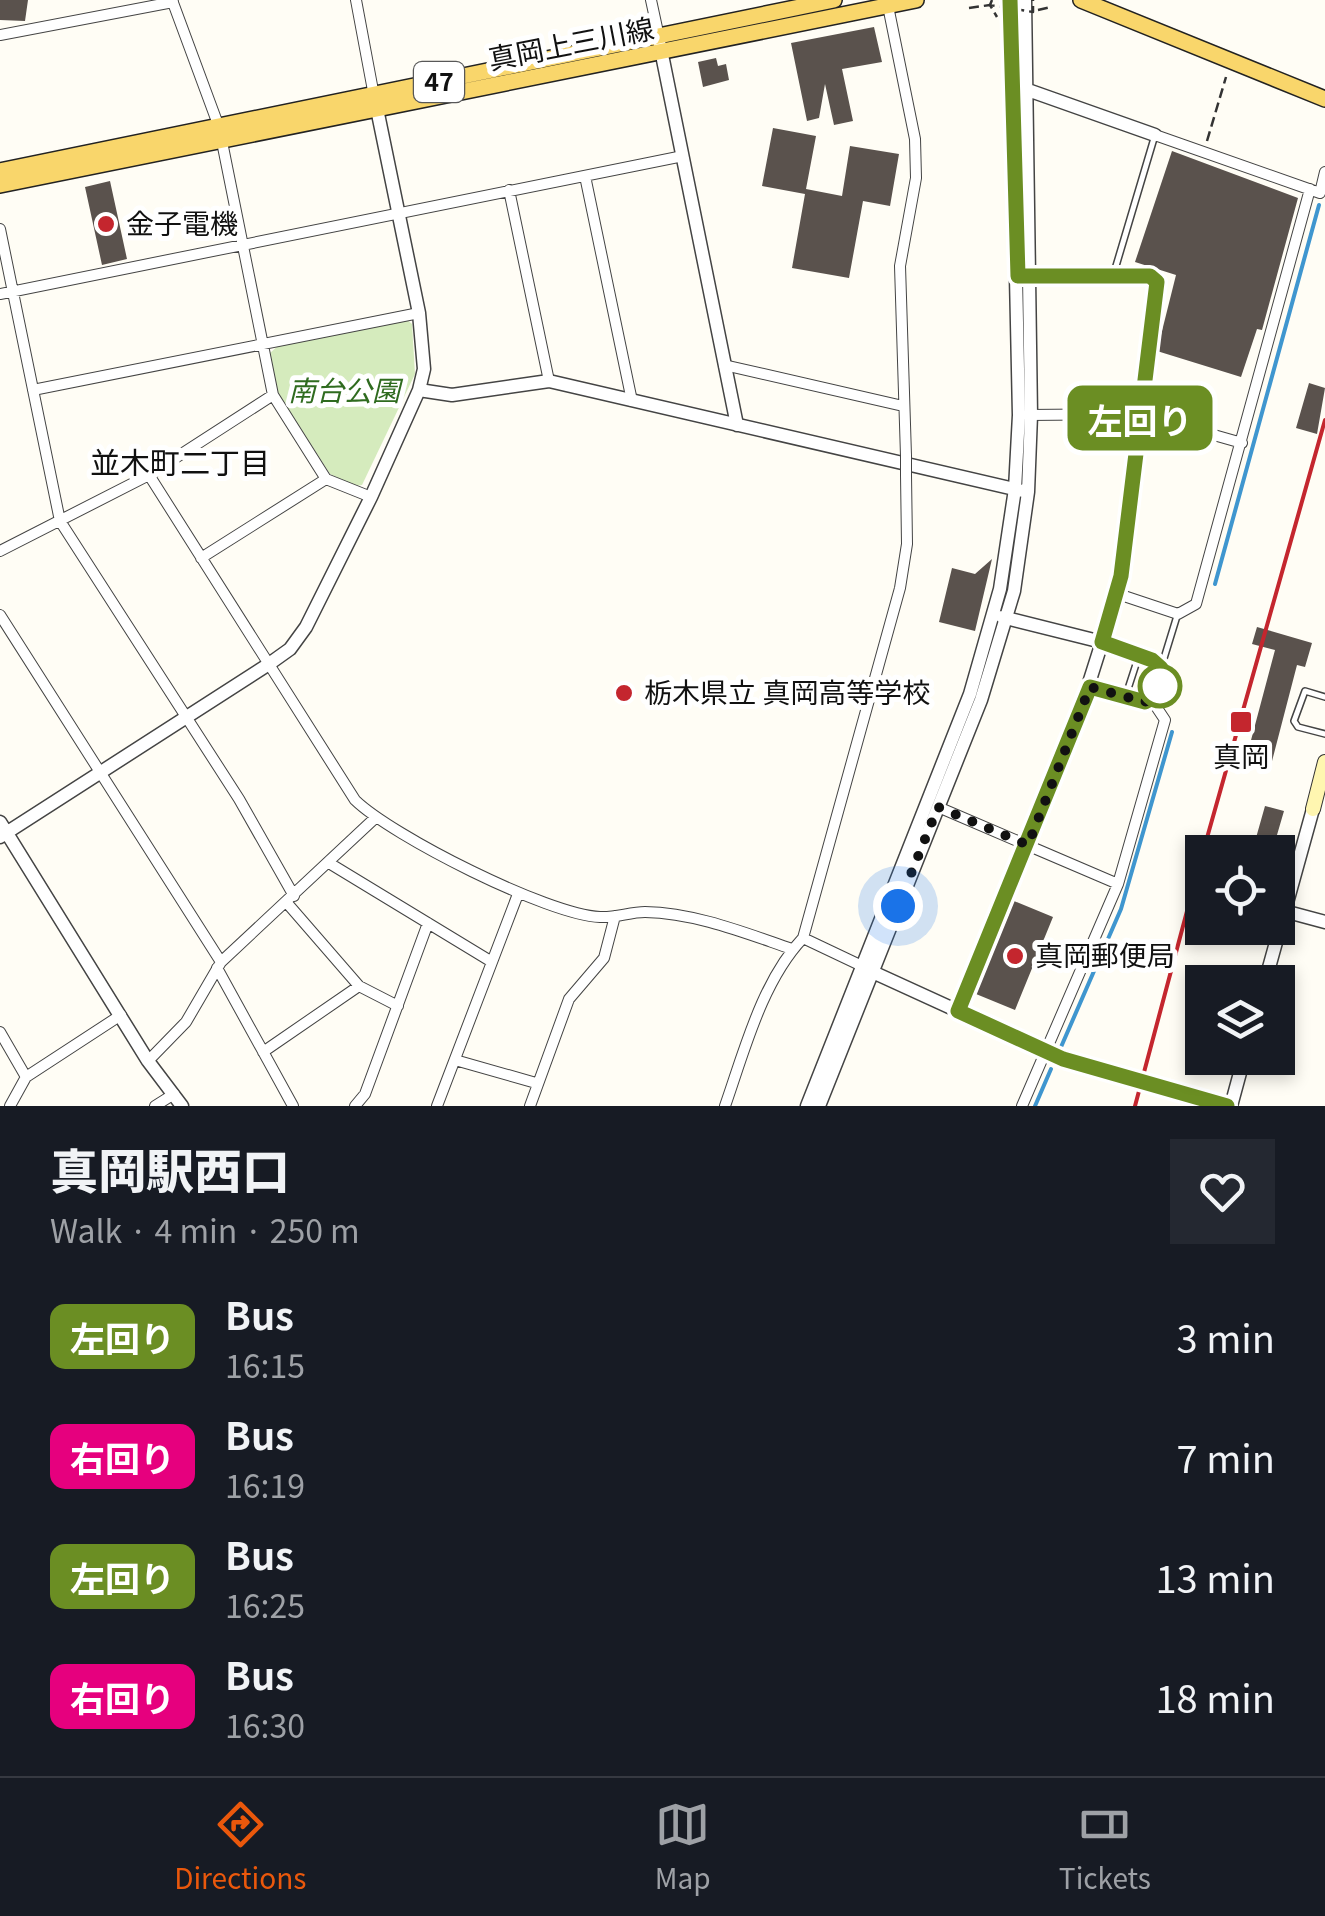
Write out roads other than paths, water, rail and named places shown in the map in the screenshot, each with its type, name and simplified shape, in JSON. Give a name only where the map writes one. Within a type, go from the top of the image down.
[{"type":"main road","name":"真岡上三川線","points":[[660,44],[834,0]]},
{"type":"main road","name":"真岡上三川線","points":[[0,185],[220,134],[660,44],[916,0]]},
{"type":"main road","points":[[1081,0],[1325,99]]},
{"type":"main road","name":"真岡上三川線","points":[[0,171],[220,134]]},
{"type":"main road","points":[[1319,810],[1325,762]]},
{"type":"street","points":[[155,1106],[178,1100],[148,1061],[2,831],[100,773],[290,649],[306,628],[419,390],[424,346],[419,313],[356,0]]},
{"type":"street","points":[[651,0],[736,425]]},
{"type":"street","points":[[1010,0],[1024,276]]},
{"type":"street","points":[[807,1106],[981,700],[1001,616],[1021,490],[1025,415],[1025,0]]},
{"type":"street","points":[[0,35],[172,1],[220,134],[273,396],[326,479],[371,497]]},
{"type":"street","points":[[725,1106],[765,1001],[802,938],[900,588],[907,544],[900,266],[916,178],[915,138],[888,6]]},
{"type":"street","points":[[1025,89],[1320,193],[1325,172]]},
{"type":"street","points":[[0,294],[683,156]]},
{"type":"street","points":[[584,176],[632,400]]},
{"type":"street","points":[[509,190],[549,381]]},
{"type":"street","points":[[1118,594],[1178,614],[1196,604],[1310,190]]},
{"type":"street","points":[[0,228],[60,521],[186,717],[291,900],[359,986],[398,1006]]},
{"type":"street","points":[[958,1011],[1090,687],[1118,594],[1157,282],[1150,276],[1024,276]]},
{"type":"street","points":[[33,390],[419,313]]},
{"type":"street","points":[[724,365],[903,406]]},
{"type":"street","points":[[419,390],[452,395],[549,381],[1021,490]]},
{"type":"street","points":[[0,550],[149,476],[273,396]]},
{"type":"street","points":[[1025,415],[1140,414],[1242,442]]},
{"type":"street","points":[[149,476],[355,800],[374,820],[518,894],[564,911],[601,918],[642,912],[681,915],[792,950]]},
{"type":"street","points":[[201,558],[326,479]]},
{"type":"street","points":[[0,615],[219,965],[293,1106]]},
{"type":"street","points":[[1001,616],[1102,642]]},
{"type":"street","points":[[820,1106],[866,969],[1001,616]]},
{"type":"street","points":[[1022,1106],[1118,884],[1165,720],[1151,699]]},
{"type":"street","points":[[938,807],[1118,884]]},
{"type":"street","points":[[1295,879],[1319,810]]},
{"type":"street","points":[[148,1061],[186,1022],[219,965],[374,820]]},
{"type":"street","points":[[329,863],[492,962]]},
{"type":"street","points":[[437,1106],[518,894]]},
{"type":"street","points":[[1295,914],[1325,922]]},
{"type":"street","points":[[530,1106],[569,999],[604,958],[616,916]]},
{"type":"street","points":[[355,1106],[365,1094],[428,923]]},
{"type":"street","points":[[802,938],[1046,1052],[1229,1106],[1239,1075]]},
{"type":"street","points":[[263,1052],[359,986]]},
{"type":"street","points":[[10,1106],[26,1077],[121,1015]]},
{"type":"street","points":[[0,1032],[26,1077]]},
{"type":"street","points":[[455,1060],[536,1082]]},
{"type":"lane","points":[[1113,276],[1155,135]]},
{"type":"lane","points":[[1090,687],[1145,702],[1151,699],[1160,687],[1161,668],[1178,614]]},
{"type":"lane","points":[[1102,642],[1139,655],[1161,668]]},
{"type":"lane","points":[[1125,698],[1139,655]]},
{"type":"lane","points":[[1325,698],[1305,691],[1294,721],[1298,727],[1325,734]]},
{"type":"waterway","points":[[1215,584],[1319,205]]},
{"type":"waterway","points":[[1061,1047],[1121,909],[1172,732]]},
{"type":"waterway","points":[[1035,1106],[1051,1069]]},
{"type":"railway","points":[[1208,835],[1325,420]]},
{"type":"railway","points":[[1135,1106],[1185,919]]},
{"type":"place","name":"金子電機","points":[[106,224]]},
{"type":"place","name":"栃木県立 真岡高等学校","points":[[624,693]]},
{"type":"place","name":"真岡","points":[[1241,722]]},
{"type":"place","name":"真岡郵便局","points":[[1015,956]]},
{"type":"district","name":"並木町二丁目","points":[[180,464]]},
{"type":"park label","name":"南台公園","points":[[344,391]]}]
